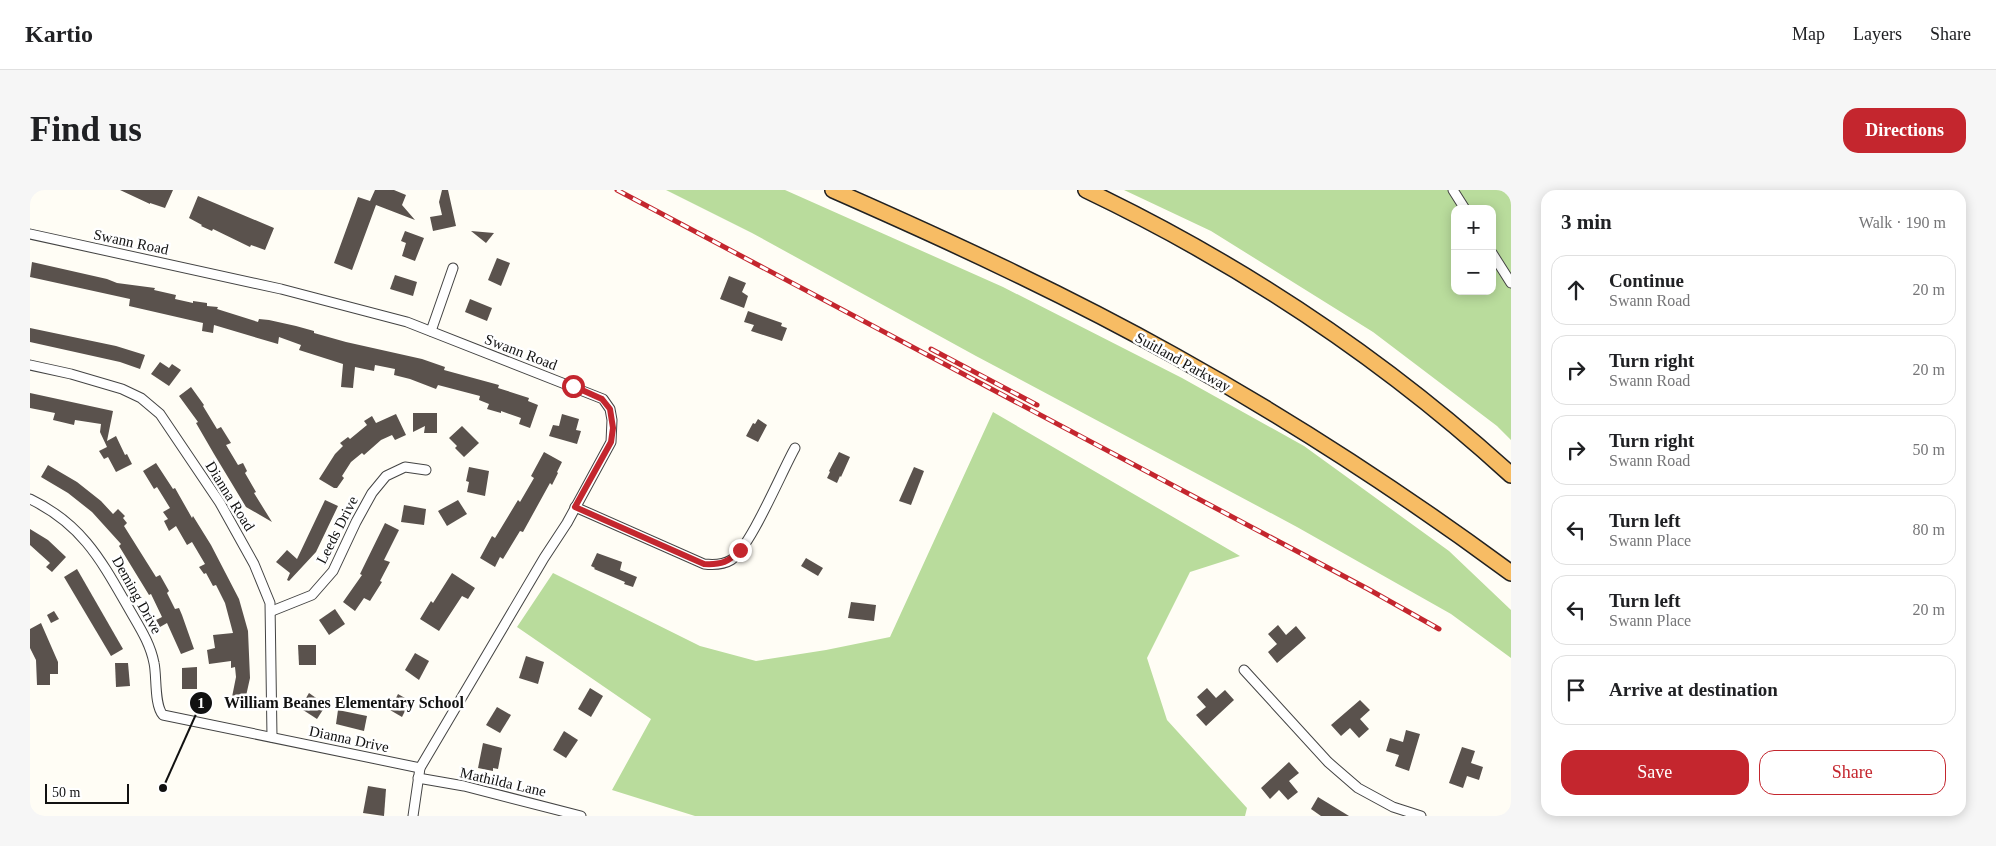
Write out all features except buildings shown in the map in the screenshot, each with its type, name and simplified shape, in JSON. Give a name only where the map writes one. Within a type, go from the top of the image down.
[{"type":"highway","name":"Suitland Parkway","points":[[833,190],[1024,278],[1182,360],[1344,457],[1511,573]]},
{"type":"highway","points":[[1086,190],[1194,245],[1298,308],[1396,378],[1439,412],[1511,475]]},
{"type":"street","points":[[1453,190],[1462,205]]},
{"type":"street","name":"Swann Road","points":[[30,234],[281,289],[368,311],[431,331],[573,386],[602,399],[607,404],[613,428],[611,442],[575,507],[420,768],[413,816]]},
{"type":"street","points":[[1496,258],[1511,282]]},
{"type":"street","points":[[431,331],[453,268]]},
{"type":"street","name":"Dianna Road","points":[[30,365],[71,374],[122,389],[141,398],[160,414],[220,502],[254,564],[272,611],[272,736]]},
{"type":"street","points":[[575,507],[704,564],[722,563],[732,559],[740,550],[760,518],[795,448]]},
{"type":"street","name":"Leeds Drive","points":[[272,611],[312,595],[333,571],[372,493],[386,476],[405,467],[426,470]]},
{"type":"street","name":"Deming Drive","points":[[30,499],[68,523],[85,539],[98,556],[114,581],[151,650],[155,664],[160,712],[168,717],[184,719]]},
{"type":"street","points":[[1244,670],[1328,762],[1358,788],[1393,807],[1421,816]]},
{"type":"street","name":"Dianna Drive","points":[[184,719],[420,768]]},
{"type":"street","name":"Mathilda Lane","points":[[418,778],[473,788],[581,816]]},
{"type":"green space","points":[[666,190],[785,190],[1003,287],[1182,378],[1304,446],[1449,551],[1511,610],[1511,658],[1451,614],[1297,527],[976,356],[752,233]]},
{"type":"green space","points":[[1124,190],[1511,190],[1511,440],[1497,426],[1373,332],[1211,231]]},
{"type":"green space","points":[[993,412],[1240,556],[1190,572],[1147,658],[1167,720],[1247,808],[1245,816],[695,816],[612,790],[651,719],[517,627],[553,573],[700,646],[756,661],[826,650],[890,637]]},
{"type":"railway","points":[[617,190],[1368,589],[1439,629]]},
{"type":"railway","points":[[931,349],[1037,405]]},
{"type":"place","name":"William Beanes Elementary School","points":[[163,788]]},
{"type":"route","points":[[573,386],[602,399],[607,404],[610,409],[613,428],[611,442],[605,455],[575,507],[704,564],[722,563],[732,559],[740,550]]}]
